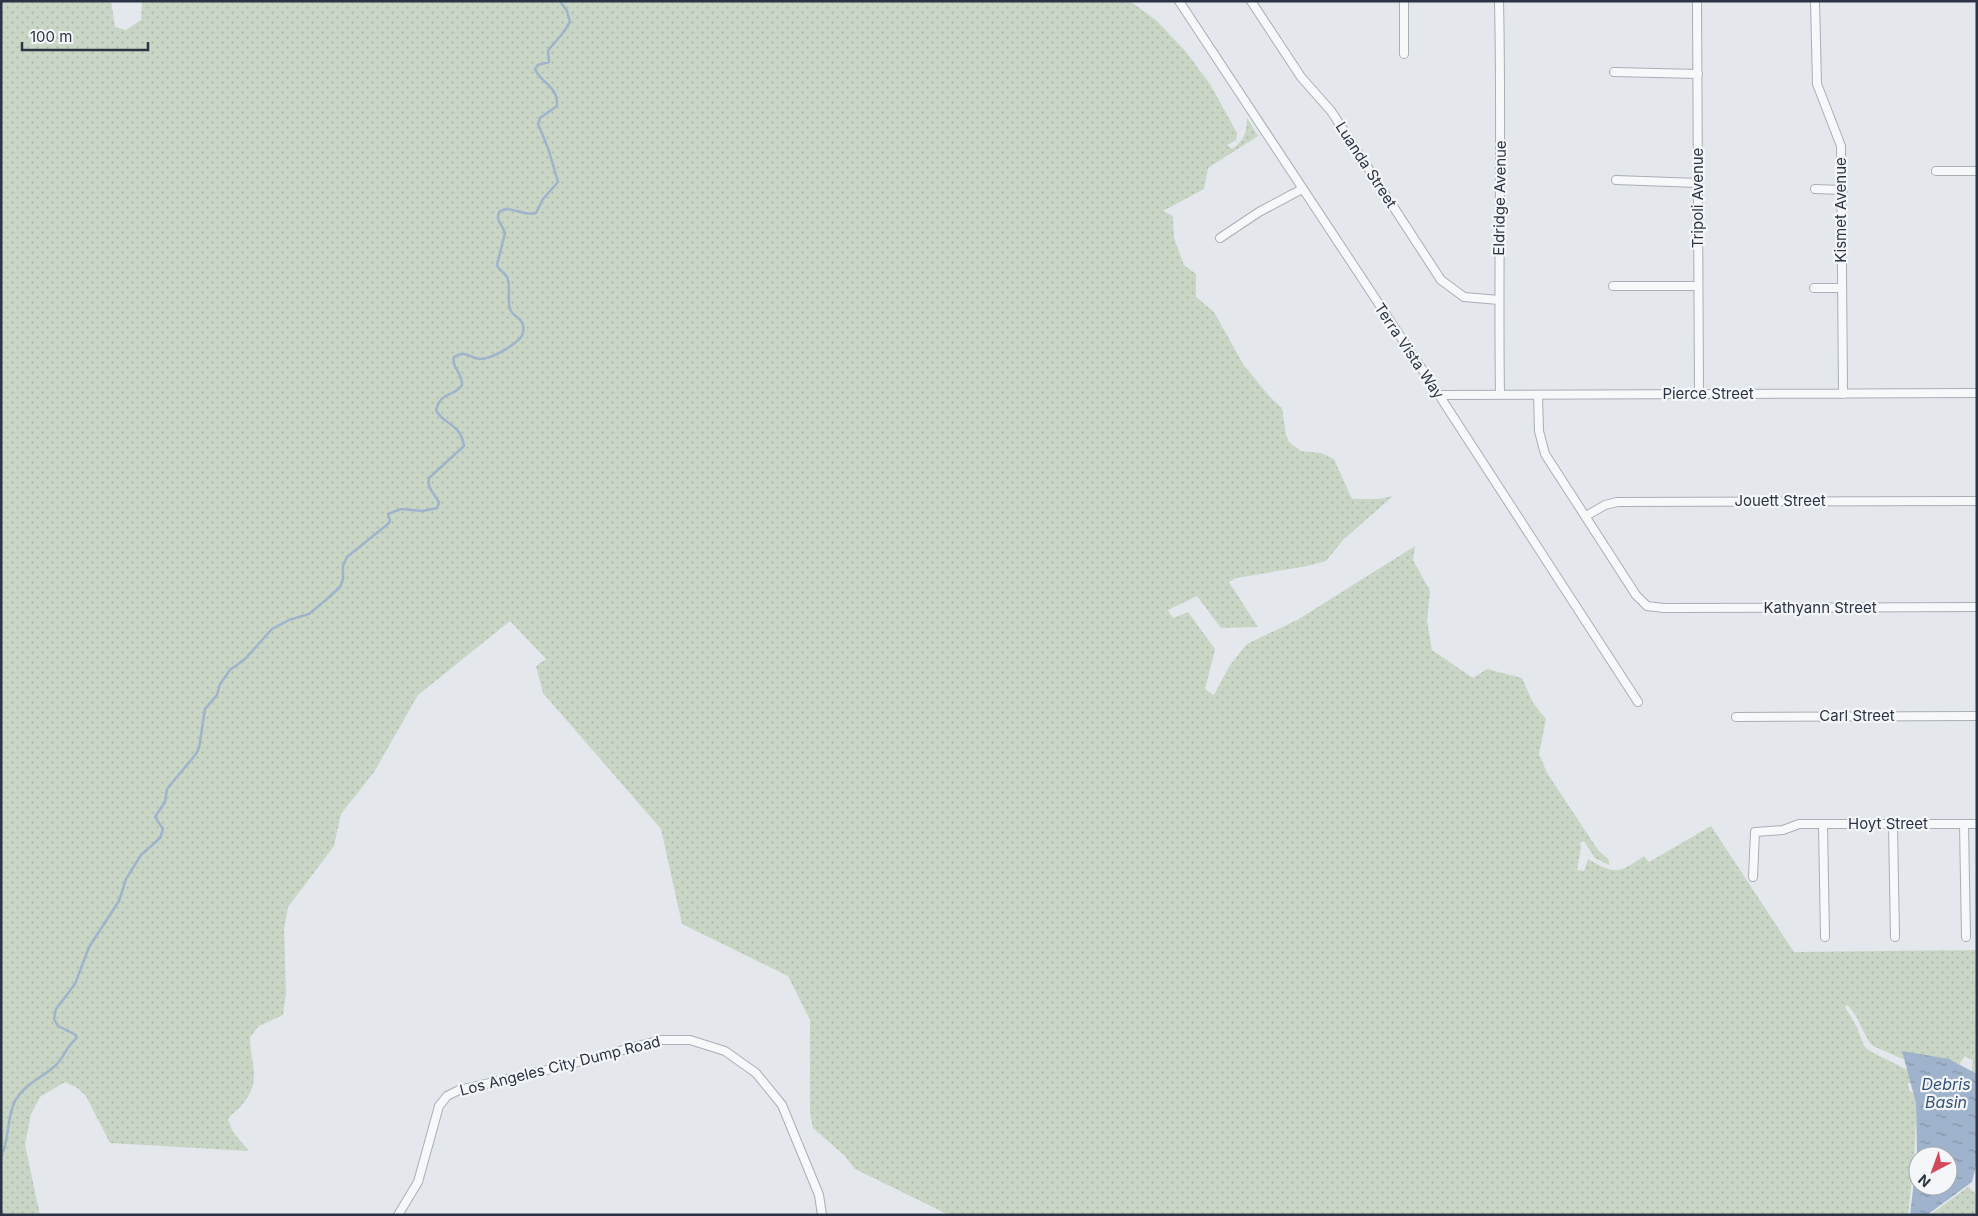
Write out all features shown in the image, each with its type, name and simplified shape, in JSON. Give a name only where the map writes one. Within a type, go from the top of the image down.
[{"type":"street","name":"Terra Vista Way","points":[[1179,1],[1439,395],[1638,702]]},
{"type":"street","name":"Luanda Street","points":[[1251,1],[1301,77],[1331,111],[1441,280],[1464,297],[1499,300]]},
{"type":"street","points":[[1404,1],[1404,54]]},
{"type":"street","name":"Eldridge Avenue","points":[[1499,1],[1501,94],[1500,395]]},
{"type":"street","name":"Tripoli Avenue","points":[[1697,1],[1699,394]]},
{"type":"street","name":"Kismet Avenue","points":[[1815,1],[1817,84],[1841,146],[1843,394]]},
{"type":"street","points":[[1614,72],[1698,74]]},
{"type":"street","points":[[1936,171],[1977,171]]},
{"type":"street","points":[[1616,180],[1698,183]]},
{"type":"street","points":[[1220,238],[1259,212],[1302,189]]},
{"type":"street","points":[[1816,189],[1842,190]]},
{"type":"street","points":[[1613,286],[1698,286]]},
{"type":"street","points":[[1814,288],[1841,288]]},
{"type":"street","name":"Pierce Street","points":[[1439,395],[1977,393]]},
{"type":"street","points":[[1538,395],[1539,431],[1546,454],[1586,516]]},
{"type":"street","name":"Jouett Street","points":[[1586,516],[1605,505],[1617,502],[1977,501]]},
{"type":"street","name":"Kathyann Street","points":[[1586,516],[1636,595],[1647,606],[1664,608],[1977,607]]},
{"type":"street","name":"Carl Street","points":[[1736,717],[1977,716]]},
{"type":"street","name":"Hoyt Street","points":[[1753,877],[1755,832],[1783,830],[1799,824],[1977,824]]},
{"type":"street","points":[[1823,824],[1825,937]]},
{"type":"street","points":[[1893,824],[1895,937]]},
{"type":"street","points":[[1964,824],[1966,937]]},
{"type":"street","name":"Los Angeles City Dump Road","points":[[398,1215],[418,1182],[439,1106],[447,1096],[459,1090],[551,1069],[661,1040],[690,1040],[725,1051],[756,1073],[782,1105],[819,1196],[822,1215]]},
{"type":"green space","points":[[1,1],[111,1],[115,27],[126,30],[141,20],[142,1],[1130,1],[1157,21],[1186,52],[1210,84],[1237,133],[1236,140],[1227,145],[1232,149],[1242,139],[1247,118],[1258,136],[1208,168],[1204,189],[1163,211],[1173,216],[1174,238],[1184,265],[1196,274],[1196,297],[1214,312],[1243,364],[1269,396],[1282,408],[1286,435],[1289,442],[1301,451],[1321,453],[1334,459],[1352,499],[1379,499],[1393,496],[1343,540],[1326,561],[1236,578],[1229,582],[1258,627],[1221,628],[1197,596],[1168,610],[1173,618],[1188,612],[1215,649],[1205,689],[1214,695],[1230,665],[1247,644],[1299,619],[1415,546],[1413,560],[1430,591],[1427,621],[1432,650],[1473,678],[1487,669],[1522,678],[1533,703],[1546,719],[1539,754],[1547,773],[1598,850],[1609,860],[1609,865],[1595,858],[1584,841],[1580,843],[1581,848],[1577,870],[1584,871],[1588,859],[1611,870],[1622,869],[1644,856],[1649,862],[1711,826],[1794,952],[1977,950],[1977,1090],[1970,1080],[1973,1061],[1965,1056],[1949,1079],[1873,1046],[1851,1010],[1847,1005],[1845,1007],[1857,1027],[1864,1046],[1870,1051],[1919,1076],[1908,1084],[1909,1090],[1917,1097],[1915,1146],[1908,1146],[1908,1196],[1910,1196],[1908,1215],[949,1215],[855,1169],[844,1155],[813,1128],[810,1113],[810,1020],[788,976],[682,924],[661,829],[543,693],[536,666],[546,659],[510,621],[418,695],[374,772],[341,814],[334,846],[288,907],[284,929],[286,993],[283,1015],[259,1026],[250,1037],[254,1072],[252,1088],[242,1105],[228,1119],[233,1132],[249,1151],[110,1143],[86,1096],[76,1087],[65,1082],[40,1097],[31,1114],[25,1145],[40,1215],[1,1215]]},
{"type":"green space","points":[[1968,1187],[1977,1195],[1977,1215],[1930,1215],[1958,1196]]},
{"type":"water","name":"Debris Basin","points":[[1902,1051],[1949,1059],[1977,1074],[1977,1162],[1972,1182],[1958,1192],[1958,1146],[1917,1146],[1916,1103]]},
{"type":"water","name":"Debris Basin","points":[[1912,1196],[1953,1196],[1927,1215],[1910,1215]]},
{"type":"waterway","points":[[1,1157],[15,1101],[29,1085],[55,1066],[76,1039],[76,1035],[58,1026],[54,1019],[56,1009],[75,984],[89,947],[119,901],[126,879],[141,855],[160,838],[163,829],[155,817],[165,802],[167,789],[199,748],[205,709],[217,695],[220,684],[230,670],[245,659],[272,629],[289,620],[309,614],[340,587],[343,579],[343,566],[347,557],[388,524],[390,521],[388,514],[401,509],[422,511],[437,508],[439,503],[430,488],[429,478],[464,446],[459,433],[436,410],[444,397],[459,389],[462,385],[461,377],[454,364],[454,357],[462,354],[477,359],[491,357],[509,347],[522,336],[522,322],[510,309],[507,277],[497,265],[505,233],[499,222],[498,214],[500,211],[509,209],[527,214],[536,213],[543,199],[558,182],[548,148],[538,124],[540,118],[557,106],[557,99],[552,89],[535,69],[538,65],[549,62],[548,51],[570,22],[567,11],[560,1]]}]
